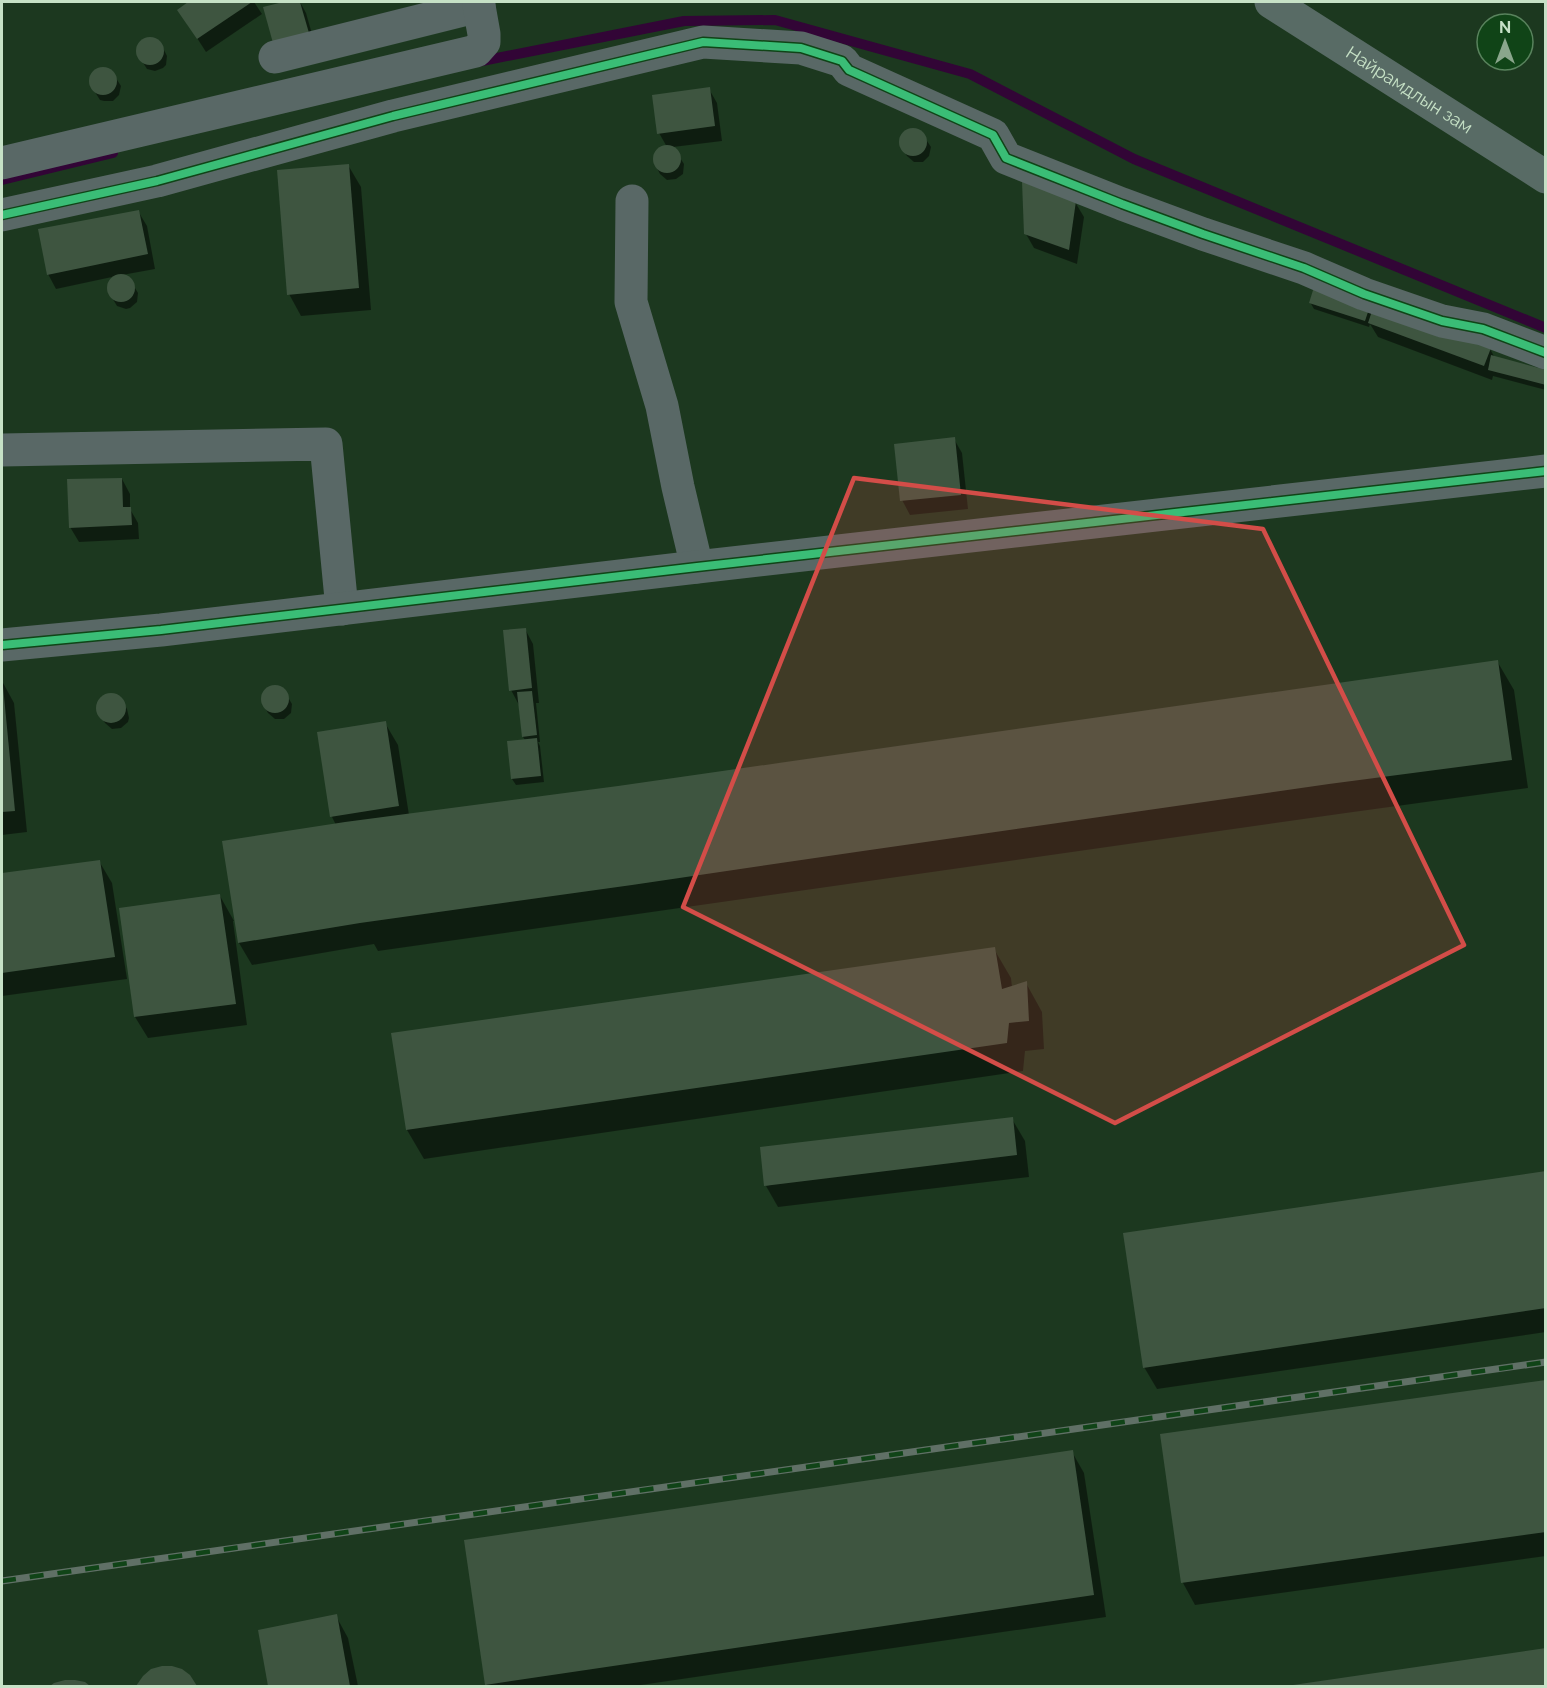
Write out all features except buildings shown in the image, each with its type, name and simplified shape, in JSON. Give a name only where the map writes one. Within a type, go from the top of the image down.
[{"type":"main road","name":"Найрамдлын зам","points":[[1271,2],[1545,177]]},
{"type":"street","points":[[2,163],[476,51],[484,42],[484,34],[478,4],[275,57]]},
{"type":"street","points":[[2,214],[157,181],[393,116],[703,42],[801,48],[842,61],[849,70],[993,135],[1006,158],[1203,234],[1304,268],[1364,294],[1442,321],[1483,329],[1545,353]]},
{"type":"street","points":[[632,201],[631,302],[662,406],[697,567]]},
{"type":"street","points":[[2,450],[326,444],[342,609]]},
{"type":"street","points":[[2,645],[161,630],[1545,471]]},
{"type":"highlighted area","points":[[854,478],[1263,529],[1464,945],[1115,1123],[683,907]]},
{"type":"waterway","points":[[477,62],[684,21],[775,20],[970,74],[1134,159],[1546,328]]},
{"type":"waterway","points":[[2,180],[113,153]]},
{"type":"railway","points":[[2,1581],[1546,1362]]},
{"type":"cycle path","points":[[2,215],[157,181],[393,116],[703,42],[801,48],[842,61],[849,70],[993,135],[1006,158],[1203,234],[1304,268],[1364,294],[1442,321],[1483,329],[1546,353]]},
{"type":"cycle path","points":[[2,645],[161,630],[1546,471]]}]
